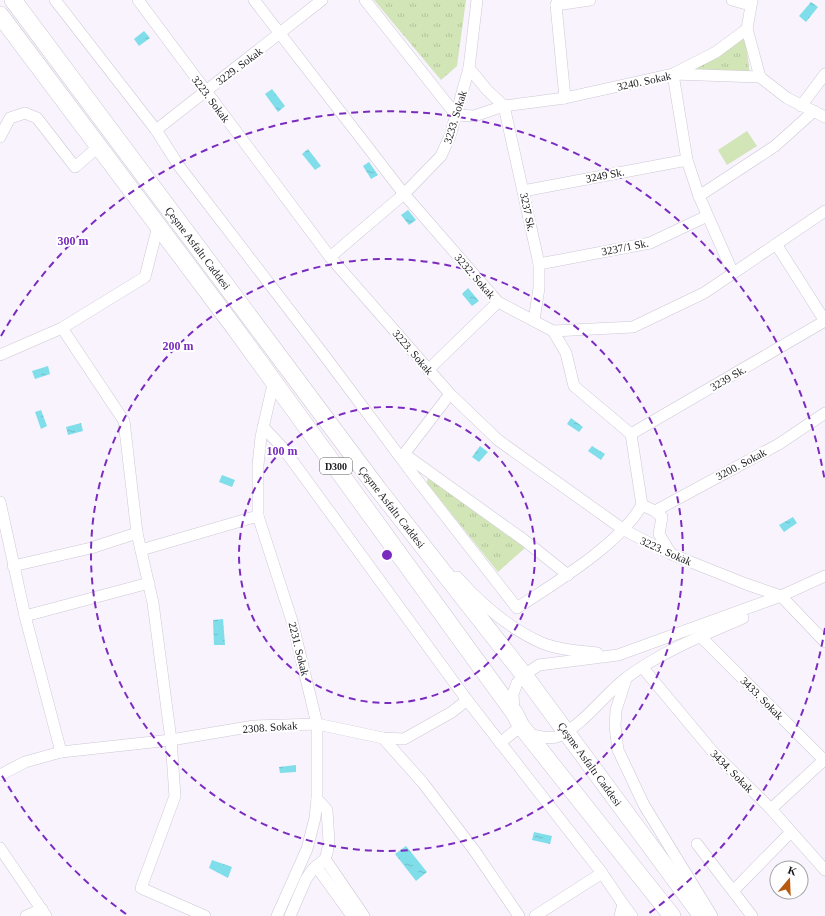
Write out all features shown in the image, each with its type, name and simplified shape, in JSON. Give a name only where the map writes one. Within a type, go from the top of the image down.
[{"type":"highway","name":"Çeşme Asfaltı Caddesi","points":[[13,0],[378,489],[524,675],[702,916]]},
{"type":"highway","name":"Çeşme Asfaltı Caddesi","points":[[0,15],[274,380],[522,725],[672,916]]},
{"type":"street","points":[[55,0],[156,130],[179,166],[517,608],[568,575],[624,530],[642,505],[631,434],[574,386],[566,353],[553,331],[633,327],[704,292],[825,210]]},
{"type":"street","name":"3223. Sokak","points":[[138,0],[205,92],[330,257],[450,394],[498,440],[624,530],[671,554],[746,584],[781,596]]},
{"type":"street","name":"3232. Sokak","points":[[254,0],[404,194],[498,302],[553,331]]},
{"type":"street","name":"3229. Sokak","points":[[156,130],[281,34],[322,0]]},
{"type":"street","points":[[365,0],[456,115]]},
{"type":"street","name":"3233. Sokak","points":[[330,257],[404,194],[441,156],[448,141],[469,68],[477,0]]},
{"type":"street","points":[[565,98],[557,3],[590,0]]},
{"type":"street","points":[[732,0],[751,2],[747,29],[760,77],[787,98],[825,117]]},
{"type":"street","points":[[733,273],[707,216],[687,160],[673,74],[716,52],[747,29]]},
{"type":"street","points":[[469,68],[487,90],[504,106]]},
{"type":"street","name":"3240. Sokak","points":[[456,115],[474,116],[504,106],[565,98],[673,74],[760,77]]},
{"type":"street","points":[[801,106],[825,74]]},
{"type":"street","name":"3237 Sk.","points":[[504,106],[539,264],[539,288],[534,320]]},
{"type":"street","points":[[699,196],[775,146],[814,111]]},
{"type":"street","points":[[0,137],[10,118],[25,113],[37,118],[75,167],[98,147]]},
{"type":"street","name":"3249 Sk.","points":[[524,191],[687,160]]},
{"type":"street","name":"3237/1 Sk.","points":[[539,264],[650,243],[707,216]]},
{"type":"street","points":[[0,354],[62,328],[145,277],[158,226]]},
{"type":"street","points":[[776,244],[825,321]]},
{"type":"street","points":[[428,370],[498,302]]},
{"type":"street","name":"3239 Sk.","points":[[631,434],[825,321]]},
{"type":"street","points":[[62,328],[124,421],[137,533],[154,603],[172,740],[175,796],[141,888],[205,916]]},
{"type":"street","name":"2231. Sokak","points":[[274,380],[263,427],[258,465],[258,516],[292,621],[317,724],[316,818],[309,842],[277,916]]},
{"type":"street","points":[[402,456],[450,394]]},
{"type":"street","name":"3200. Sokak","points":[[655,511],[779,444],[825,413]]},
{"type":"street","points":[[263,427],[283,448],[467,700],[602,873],[632,916]]},
{"type":"street","points":[[402,456],[524,540],[568,575]]},
{"type":"street","points":[[378,489],[472,594],[517,629],[543,643],[568,649],[618,655]]},
{"type":"street","points":[[0,502],[25,616],[61,752]]},
{"type":"street","points":[[642,505],[655,511],[662,517],[659,534],[671,554]]},
{"type":"street","points":[[141,550],[258,516]]},
{"type":"street","points":[[13,566],[91,548],[137,533]]},
{"type":"street","points":[[781,596],[771,605],[700,636],[626,678],[558,737],[545,738],[522,725],[513,694],[517,683],[524,675],[539,665],[618,655],[781,596],[825,576]]},
{"type":"street","points":[[25,616],[149,583]]},
{"type":"street","points":[[781,596],[825,642]]},
{"type":"street","name":"3433. Sokak","points":[[700,636],[825,760]]},
{"type":"street","name":"3434. Sokak","points":[[644,668],[713,752],[771,809],[790,833],[825,870]]},
{"type":"street","points":[[626,678],[616,710],[615,726],[618,750],[644,805],[712,916]]},
{"type":"street","name":"2308. Sokak","points":[[0,775],[24,762],[61,752],[172,740],[254,726],[317,724],[383,738],[404,739],[452,712],[467,700]]},
{"type":"street","points":[[500,743],[522,725]]},
{"type":"street","points":[[383,738],[423,783],[474,850],[519,916]]},
{"type":"street","points":[[771,809],[825,760]]},
{"type":"street","points":[[290,916],[306,879],[320,862],[329,842],[327,810],[317,799]]},
{"type":"street","points":[[734,890],[790,833]]},
{"type":"street","points":[[697,844],[734,890],[752,916]]},
{"type":"street","points":[[0,848],[44,912],[26,916]]},
{"type":"street","points":[[320,862],[352,916]]},
{"type":"street","points":[[320,862],[364,916]]},
{"type":"street","points":[[535,916],[602,873]]},
{"type":"street","points":[[620,916],[623,904]]},
{"type":"green space","points":[[374,0],[466,0],[457,66],[441,80]]},
{"type":"green space","points":[[745,34],[750,76],[683,73],[716,57],[731,47]]},
{"type":"green space","points":[[747,131],[757,146],[727,165],[718,150]]},
{"type":"green space","points":[[428,478],[525,548],[498,572],[427,483]]},
{"type":"water","points":[[811,2],[818,7],[806,22],[799,16]]},
{"type":"water","points":[[144,31],[150,38],[139,46],[134,39]]},
{"type":"water","points":[[272,89],[285,106],[278,112],[265,94]]},
{"type":"water","points":[[308,149],[321,166],[315,170],[302,154]]},
{"type":"water","points":[[369,162],[378,175],[371,179],[363,166]]},
{"type":"water","points":[[408,210],[416,220],[409,225],[401,215]]},
{"type":"water","points":[[468,288],[479,301],[472,306],[462,294]]},
{"type":"water","points":[[48,366],[50,374],[35,379],[32,371]]},
{"type":"water","points":[[41,410],[47,426],[41,429],[35,412]]},
{"type":"water","points":[[571,418],[583,427],[579,432],[567,424]]},
{"type":"water","points":[[81,423],[83,431],[68,435],[66,427]]},
{"type":"water","points":[[480,446],[488,452],[479,462],[472,457]]},
{"type":"water","points":[[592,446],[605,454],[601,460],[588,451]]},
{"type":"water","points":[[222,475],[235,480],[232,487],[219,482]]},
{"type":"water","points":[[793,517],[797,523],[784,532],[779,525]]},
{"type":"water","points":[[223,619],[225,645],[214,645],[213,620]]},
{"type":"water","points":[[296,765],[296,772],[280,773],[279,767]]},
{"type":"water","points":[[534,832],[552,836],[550,844],[532,840]]},
{"type":"water","points":[[406,846],[427,872],[416,881],[395,854]]},
{"type":"water","points":[[212,860],[232,867],[228,878],[209,868]]}]
